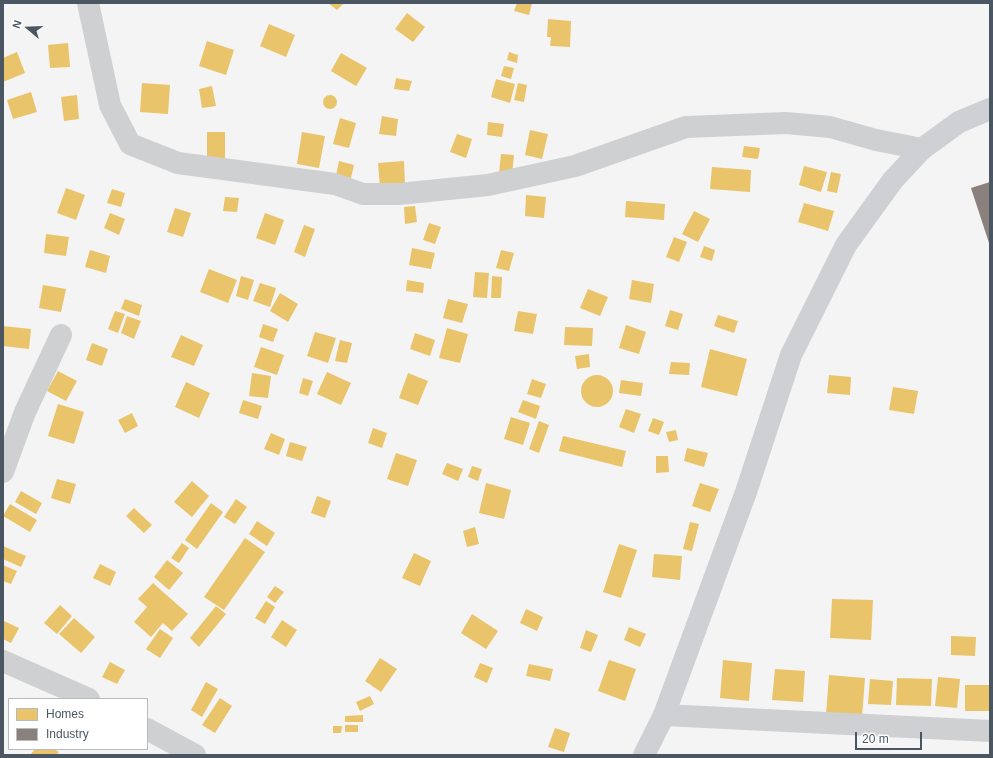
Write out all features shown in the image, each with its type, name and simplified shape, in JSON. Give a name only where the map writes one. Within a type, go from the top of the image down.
[{"type":"street","points":[[88,3],[110,105],[130,144],[178,163],[335,184],[363,194],[399,194],[488,185],[575,166],[686,127],[786,123],[830,128],[876,140],[922,149]]},
{"type":"street","points":[[644,755],[664,715],[746,492],[791,355],[846,245],[893,180],[922,149],[959,122],[990,109]]},
{"type":"street","points":[[3,472],[25,412],[61,335]]},
{"type":"street","points":[[3,660],[87,698]]},
{"type":"street","points":[[664,715],[990,732]]},
{"type":"street","points":[[148,730],[195,755]]},
{"type":"building: Homes","points":[[328,3],[344,3],[337,10]]},
{"type":"building: Homes","points":[[517,3],[532,3],[529,15],[514,11]]},
{"type":"building: Homes","points":[[407,13],[425,27],[413,42],[395,29]]},
{"type":"building: Homes","points":[[548,19],[571,21],[570,47],[550,46],[551,37],[547,37]]},
{"type":"building: Homes","points":[[269,24],[295,35],[286,57],[260,46]]},
{"type":"building: Homes","points":[[207,41],[234,50],[226,75],[199,66]]},
{"type":"building: Homes","points":[[68,43],[70,67],[50,68],[48,45]]},
{"type":"building: Homes","points":[[17,52],[25,73],[3,82],[3,58]]},
{"type":"building: Homes","points":[[509,52],[518,55],[517,63],[507,60]]},
{"type":"building: Homes","points":[[341,53],[367,68],[356,86],[331,71]]},
{"type":"building: Homes","points":[[504,66],[514,68],[511,79],[501,76]]},
{"type":"building: Homes","points":[[396,78],[412,81],[409,91],[394,89]]},
{"type":"building: Homes","points":[[496,79],[515,84],[510,103],[491,97]]},
{"type":"building: Homes","points":[[142,83],[170,85],[168,114],[140,112]]},
{"type":"building: Homes","points":[[518,83],[527,85],[524,102],[514,100]]},
{"type":"building: Homes","points":[[212,86],[216,106],[202,108],[199,89]]},
{"type":"building: Homes","points":[[31,92],[37,112],[13,119],[7,100]]},
{"type":"building: Homes","points":[[77,95],[79,119],[64,121],[61,97]]},
{"type":"building: Homes","points":[[327,95],[333,95],[337,99],[337,105],[333,109],[327,109],[323,105],[323,99]]},
{"type":"building: Homes","points":[[382,116],[398,119],[396,136],[379,134]]},
{"type":"building: Homes","points":[[340,118],[356,123],[349,148],[333,144]]},
{"type":"building: Homes","points":[[488,122],[504,124],[502,137],[487,135]]},
{"type":"building: Homes","points":[[530,130],[548,134],[542,159],[525,155]]},
{"type":"building: Homes","points":[[207,132],[225,132],[225,158],[207,158]]},
{"type":"building: Homes","points":[[302,132],[325,136],[319,168],[297,164]]},
{"type":"building: Homes","points":[[457,134],[472,139],[466,158],[450,152]]},
{"type":"building: Homes","points":[[744,146],[760,148],[758,159],[742,157]]},
{"type":"building: Homes","points":[[501,154],[514,155],[512,175],[499,173]]},
{"type":"building: Homes","points":[[339,161],[354,165],[351,178],[336,175]]},
{"type":"building: Homes","points":[[404,161],[405,186],[380,188],[378,163]]},
{"type":"building: Homes","points":[[804,166],[827,172],[821,192],[799,185]]},
{"type":"building: Homes","points":[[712,167],[751,170],[750,192],[710,189]]},
{"type":"building: Homes","points":[[831,172],[841,174],[837,193],[827,191]]},
{"type":"building: Homes","points":[[66,188],[85,195],[76,220],[57,213]]},
{"type":"building: Homes","points":[[112,189],[125,193],[121,207],[107,203]]},
{"type":"building: Homes","points":[[526,195],[546,197],[544,218],[525,216]]},
{"type":"building: Homes","points":[[225,197],[239,198],[237,212],[223,211]]},
{"type":"building: Homes","points":[[626,201],[665,204],[664,220],[625,217]]},
{"type":"building: Homes","points":[[804,203],[834,211],[828,231],[798,222]]},
{"type":"building: Homes","points":[[415,206],[417,222],[405,224],[404,207]]},
{"type":"building: Homes","points":[[175,208],[191,213],[183,237],[167,232]]},
{"type":"building: Homes","points":[[694,211],[710,219],[698,242],[682,234]]},
{"type":"building: Homes","points":[[110,213],[125,219],[119,235],[104,228]]},
{"type":"building: Homes","points":[[265,213],[284,220],[275,245],[256,238]]},
{"type":"building: Homes","points":[[429,223],[441,227],[435,244],[423,240]]},
{"type":"building: Homes","points":[[304,225],[315,229],[305,257],[294,252]]},
{"type":"building: Homes","points":[[46,234],[69,237],[66,256],[44,253]]},
{"type":"building: Homes","points":[[674,237],[687,242],[679,262],[666,257]]},
{"type":"building: Homes","points":[[704,246],[715,250],[712,261],[700,257]]},
{"type":"building: Homes","points":[[412,248],[435,253],[431,269],[409,265]]},
{"type":"building: Homes","points":[[90,250],[110,256],[106,273],[85,267]]},
{"type":"building: Homes","points":[[501,250],[514,253],[509,271],[496,268]]},
{"type":"building: Homes","points":[[209,269],[237,280],[228,303],[200,292]]},
{"type":"building: Homes","points":[[475,272],[489,273],[487,298],[473,297]]},
{"type":"building: Homes","points":[[241,276],[254,280],[248,300],[236,296]]},
{"type":"building: Homes","points":[[492,276],[502,277],[501,298],[491,298]]},
{"type":"building: Homes","points":[[407,280],[424,283],[423,293],[406,291]]},
{"type":"building: Homes","points":[[632,280],[654,284],[651,303],[629,299]]},
{"type":"building: Homes","points":[[260,283],[276,288],[270,307],[253,301]]},
{"type":"building: Homes","points":[[43,285],[66,289],[61,312],[39,308]]},
{"type":"building: Homes","points":[[588,289],[608,297],[600,316],[580,308]]},
{"type":"building: Homes","points":[[280,293],[298,304],[288,322],[270,311]]},
{"type":"building: Homes","points":[[125,299],[142,305],[139,316],[121,309]]},
{"type":"building: Homes","points":[[448,299],[468,304],[462,323],[443,318]]},
{"type":"building: Homes","points":[[670,310],[683,314],[678,330],[665,326]]},
{"type":"building: Homes","points":[[115,311],[125,314],[118,333],[108,329]]},
{"type":"building: Homes","points":[[518,311],[537,314],[533,334],[514,331]]},
{"type":"building: Homes","points":[[718,315],[738,321],[734,333],[714,326]]},
{"type":"building: Homes","points":[[127,316],[141,321],[134,339],[121,333]]},
{"type":"building: Homes","points":[[263,324],[278,329],[273,342],[259,337]]},
{"type":"building: Homes","points":[[626,325],[646,332],[639,354],[619,348]]},
{"type":"building: Homes","points":[[3,326],[31,329],[29,349],[3,346]]},
{"type":"building: Homes","points":[[565,327],[593,328],[592,346],[564,345]]},
{"type":"building: Homes","points":[[447,328],[468,334],[460,363],[439,358]]},
{"type":"building: Homes","points":[[315,332],[336,338],[328,363],[307,356]]},
{"type":"building: Homes","points":[[415,333],[435,340],[430,356],[410,349]]},
{"type":"building: Homes","points":[[181,335],[203,345],[194,366],[171,357]]},
{"type":"building: Homes","points":[[340,340],[352,343],[347,363],[335,361]]},
{"type":"building: Homes","points":[[92,343],[108,349],[102,366],[86,360]]},
{"type":"building: Homes","points":[[261,347],[284,355],[277,375],[254,367]]},
{"type":"building: Homes","points":[[710,349],[747,359],[737,396],[701,387]]},
{"type":"building: Homes","points":[[589,354],[590,367],[577,369],[575,356]]},
{"type":"building: Homes","points":[[671,362],[690,363],[689,375],[669,374]]},
{"type":"building: Homes","points":[[58,371],[77,381],[66,401],[47,391]]},
{"type":"building: Homes","points":[[327,372],[351,383],[341,405],[317,394]]},
{"type":"building: Homes","points":[[252,373],[271,376],[268,398],[249,396]]},
{"type":"building: Homes","points":[[408,373],[428,381],[418,405],[399,398]]},
{"type":"building: Homes","points":[[594,375],[600,375],[610,382],[613,391],[612,397],[606,404],[600,407],[594,407],[584,400],[581,394],[581,388],[588,378]]},
{"type":"building: Homes","points":[[829,375],[851,377],[850,395],[827,393]]},
{"type":"building: Homes","points":[[303,378],[313,381],[308,396],[299,393]]},
{"type":"building: Homes","points":[[532,379],[546,384],[541,398],[527,394]]},
{"type":"building: Homes","points":[[621,380],[643,383],[641,396],[619,393]]},
{"type":"building: Homes","points":[[186,382],[210,393],[199,418],[175,407]]},
{"type":"building: Homes","points":[[893,387],[918,391],[914,414],[889,410]]},
{"type":"building: Homes","points":[[243,400],[262,406],[258,419],[239,413]]},
{"type":"building: Homes","points":[[523,400],[540,406],[536,419],[518,412]]},
{"type":"building: Homes","points":[[58,404],[84,412],[74,444],[48,436]]},
{"type":"building: Homes","points":[[626,409],[641,414],[634,433],[619,427]]},
{"type":"building: Homes","points":[[132,413],[138,426],[125,433],[118,420]]},
{"type":"building: Homes","points":[[511,417],[530,423],[523,445],[504,439]]},
{"type":"building: Homes","points":[[653,418],[664,422],[659,435],[648,431]]},
{"type":"building: Homes","points":[[539,421],[549,425],[539,453],[529,449]]},
{"type":"building: Homes","points":[[373,428],[387,433],[382,448],[368,443]]},
{"type":"building: Homes","points":[[676,430],[678,440],[669,442],[666,432]]},
{"type":"building: Homes","points":[[271,433],[285,439],[279,455],[264,449]]},
{"type":"building: Homes","points":[[563,436],[626,451],[622,467],[559,451]]},
{"type":"building: Homes","points":[[290,442],[307,447],[302,461],[286,456]]},
{"type":"building: Homes","points":[[687,448],[708,453],[704,467],[684,461]]},
{"type":"building: Homes","points":[[396,453],[417,460],[408,486],[387,479]]},
{"type":"building: Homes","points":[[656,456],[668,456],[669,472],[656,473]]},
{"type":"building: Homes","points":[[447,463],[463,469],[458,481],[442,474]]},
{"type":"building: Homes","points":[[472,466],[482,469],[478,481],[468,477]]},
{"type":"building: Homes","points":[[57,479],[76,484],[70,504],[51,498]]},
{"type":"building: Homes","points":[[192,481],[209,496],[192,517],[174,502]]},
{"type":"building: Homes","points":[[486,483],[511,490],[504,519],[479,513]]},
{"type":"building: Homes","points":[[700,483],[719,489],[710,512],[692,506]]},
{"type":"building: Homes","points":[[21,491],[42,503],[36,514],[15,502]]},
{"type":"building: Homes","points":[[317,496],[331,501],[325,518],[311,513]]},
{"type":"building: Homes","points":[[236,499],[247,507],[235,524],[224,517]]},
{"type":"building: Homes","points":[[211,503],[223,512],[197,549],[185,540]]},
{"type":"building: Homes","points":[[10,504],[37,520],[30,532],[3,516]]},
{"type":"building: Homes","points":[[134,508],[152,525],[144,533],[126,516]]},
{"type":"building: Homes","points":[[257,521],[275,533],[267,546],[249,534]]},
{"type":"building: Homes","points":[[690,522],[699,524],[692,551],[683,549]]},
{"type":"building: Homes","points":[[475,527],[479,544],[467,547],[463,531]]},
{"type":"building: Homes","points":[[245,538],[265,552],[224,610],[204,597]]},
{"type":"building: Homes","points":[[182,543],[189,548],[179,563],[171,558]]},
{"type":"building: Homes","points":[[619,544],[637,550],[621,598],[603,592]]},
{"type":"building: Homes","points":[[3,546],[26,556],[21,567],[3,559]]},
{"type":"building: Homes","points":[[414,553],[431,561],[420,586],[402,578]]},
{"type":"building: Homes","points":[[654,554],[682,556],[680,580],[652,577]]},
{"type":"building: Homes","points":[[167,560],[183,573],[169,590],[154,577]]},
{"type":"building: Homes","points":[[100,564],[116,572],[110,586],[93,578]]},
{"type":"building: Homes","points":[[3,565],[17,571],[11,584],[3,581]]},
{"type":"building: Homes","points":[[153,583],[188,614],[172,631],[163,623],[151,637],[134,622],[147,607],[138,599]]},
{"type":"building: Homes","points":[[275,586],[284,592],[275,603],[267,597]]},
{"type":"building: Homes","points":[[832,599],[873,600],[871,640],[830,638]]},
{"type":"building: Homes","points":[[266,601],[275,607],[265,624],[255,618]]},
{"type":"building: Homes","points":[[60,605],[72,616],[57,634],[44,623]]},
{"type":"building: Homes","points":[[216,606],[226,614],[199,647],[190,638]]},
{"type":"building: Homes","points":[[526,609],[543,617],[537,631],[520,623]]},
{"type":"building: Homes","points":[[472,614],[498,631],[486,649],[461,633]]},
{"type":"building: Homes","points":[[74,618],[95,637],[81,653],[59,634]]},
{"type":"building: Homes","points":[[282,620],[297,630],[286,647],[271,637]]},
{"type":"building: Homes","points":[[4,621],[19,628],[11,643],[3,639]]},
{"type":"building: Homes","points":[[629,627],[646,634],[640,647],[624,640]]},
{"type":"building: Homes","points":[[160,629],[173,638],[160,658],[146,649]]},
{"type":"building: Homes","points":[[586,630],[598,635],[591,652],[580,648]]},
{"type":"building: Homes","points":[[951,636],[976,637],[975,656],[951,655]]},
{"type":"building: Homes","points":[[380,658],[397,669],[381,692],[365,681]]},
{"type":"building: Homes","points":[[609,660],[636,669],[625,701],[598,691]]},
{"type":"building: Homes","points":[[723,660],[752,663],[749,701],[720,698]]},
{"type":"building: Homes","points":[[110,662],[125,670],[117,684],[102,677]]},
{"type":"building: Homes","points":[[480,663],[493,668],[487,683],[474,677]]},
{"type":"building: Homes","points":[[529,664],[553,669],[550,681],[526,676]]},
{"type":"building: Homes","points":[[775,669],[805,671],[803,702],[772,700]]},
{"type":"building: Homes","points":[[829,675],[865,678],[862,717],[826,714]]},
{"type":"building: Homes","points":[[938,677],[960,679],[957,708],[935,706]]},
{"type":"building: Homes","points":[[897,678],[932,679],[931,706],[896,705]]},
{"type":"building: Homes","points":[[870,679],[893,681],[891,705],[868,704]]},
{"type":"building: Homes","points":[[206,682],[218,689],[202,717],[191,710]]},
{"type":"building: Homes","points":[[965,685],[990,685],[990,711],[965,711]]},
{"type":"building: Homes","points":[[370,696],[374,704],[360,711],[356,702]]},
{"type":"building: Homes","points":[[220,698],[232,706],[215,733],[202,725]]},
{"type":"building: Homes","points":[[363,715],[363,722],[345,722],[345,716]]},
{"type":"building: Homes","points":[[345,725],[358,725],[358,732],[345,732]]},
{"type":"building: Homes","points":[[333,726],[342,726],[341,733],[333,733]]},
{"type":"building: Homes","points":[[555,728],[570,733],[564,752],[548,747]]},
{"type":"building: Homes","points":[[34,750],[56,750],[59,752],[56,755],[30,755]]},
{"type":"building: Industry","points":[[990,182],[990,246],[971,188]]}]
